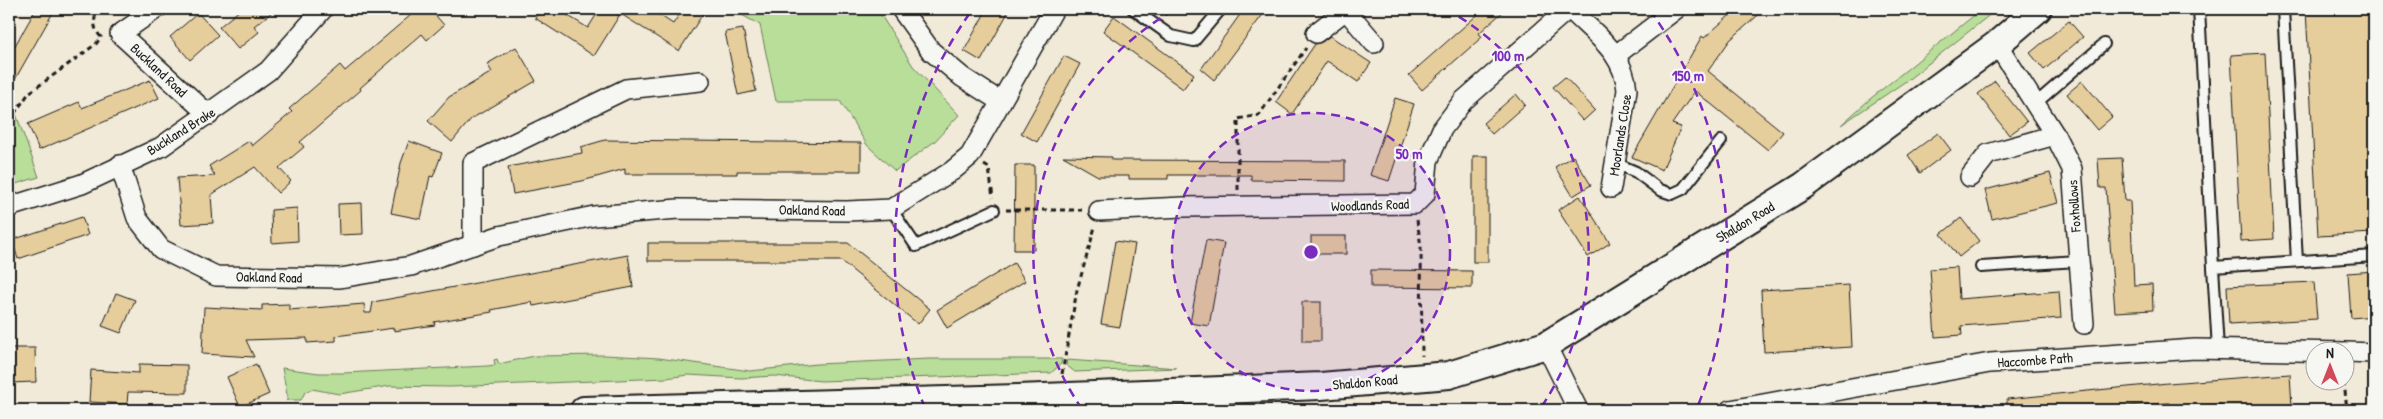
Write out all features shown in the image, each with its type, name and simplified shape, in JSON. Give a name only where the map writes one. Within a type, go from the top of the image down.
[{"type":"street","name":"Buckland Road","points":[[156,9],[120,34],[208,115]]},
{"type":"street","name":"Buckland Brake","points":[[9,207],[82,184],[161,147],[268,71],[323,9]]},
{"type":"street","points":[[901,9],[931,51],[962,76],[1001,102]]},
{"type":"street","name":"Oakland Road","points":[[120,165],[138,218],[161,249],[216,276],[340,278],[411,266],[499,236],[594,216],[678,209],[847,211],[891,209],[952,171],[970,156],[1054,9]]},
{"type":"street","points":[[1316,33],[1346,9],[1374,43]]},
{"type":"street","points":[[1569,9],[1616,55],[1676,9]]},
{"type":"street","name":"Woodlands Road","points":[[1099,210],[1415,204],[1425,194],[1428,161],[1442,129],[1462,101],[1569,9]]},
{"type":"street","name":"Shaldon Road","points":[[584,410],[1321,386],[1449,375],[1546,345],[1803,186],[1997,44],[2038,9]]},
{"type":"street","name":"Foxhollows","points":[[1997,44],[2055,135],[2072,169],[2084,324]]},
{"type":"street","name":"Moorlands Close","points":[[1611,188],[1628,90],[1626,74],[1616,55]]},
{"type":"street","points":[[473,245],[473,163],[626,90],[700,82]]},
{"type":"street","points":[[1970,177],[1988,154],[2055,135]]},
{"type":"street","points":[[1546,345],[1578,410]]},
{"type":"street","name":"Haccombe Path","points":[[1730,410],[1990,363],[2218,350],[2306,351]]},
{"type":"street","name":"Haccombe Path","points":[[2356,352],[2374,352]]},
{"type":"lane","points":[[1133,9],[1171,36],[1194,41],[1220,9]]},
{"type":"lane","points":[[2199,9],[2218,350]]},
{"type":"lane","points":[[2283,9],[2297,262]]},
{"type":"lane","points":[[2034,104],[2104,44]]},
{"type":"lane","points":[[1615,163],[1636,172],[1660,190],[1672,194],[1683,189],[1721,141]]},
{"type":"lane","points":[[891,209],[916,246],[994,210]]},
{"type":"lane","points":[[2213,267],[2374,256]]},
{"type":"lane","points":[[1981,267],[2078,261]]},
{"type":"path","points":[[9,121],[29,93],[96,44],[102,37],[95,28],[95,15],[98,9]]},
{"type":"path","points":[[1238,207],[1238,120],[1259,115],[1316,33]]},
{"type":"path","points":[[970,156],[989,168],[994,210],[1099,210],[1077,290],[1059,396]]},
{"type":"path","points":[[1415,204],[1421,247],[1421,332],[1424,378]]},
{"type":"path","points":[[2345,392],[2347,410]]},
{"type":"green space","points":[[731,9],[877,9],[913,66],[959,115],[935,141],[895,171],[867,145],[840,101],[776,101],[760,25]]},
{"type":"green space","points":[[1982,9],[1997,9],[1909,79],[1841,125],[1870,99]]},
{"type":"green space","points":[[16,114],[39,177],[9,186],[9,126]]},
{"type":"green space","points":[[605,355],[659,358],[750,371],[817,364],[929,359],[1062,359],[1061,364],[1051,373],[821,381],[774,376],[741,378],[688,375],[666,378],[450,387],[390,386],[339,394],[312,389],[305,392],[301,400],[288,400],[282,368],[319,373],[343,373],[487,366],[495,365],[494,360],[497,359],[499,364],[534,356]]},
{"type":"green space","points":[[1067,360],[1176,368],[1075,372],[1066,365]]},
{"type":"building","points":[[36,9],[55,9],[9,90],[9,56]]},
{"type":"building","points":[[241,9],[276,9],[254,26],[259,32],[238,49],[219,27]]},
{"type":"building","points":[[418,9],[430,9],[444,25],[427,40],[422,34],[300,142],[304,147],[279,168],[291,181],[278,193],[255,167],[211,195],[213,223],[181,225],[177,178],[215,176],[209,166],[249,141],[252,146],[292,112],[289,109],[340,65],[345,71]]},
{"type":"building","points":[[541,9],[557,9],[588,28],[600,9],[608,9],[619,16],[594,56],[535,18]]},
{"type":"building","points":[[613,9],[650,9],[673,24],[683,9],[706,9],[679,51]]},
{"type":"building","points":[[987,9],[1010,9],[981,61],[964,51]]},
{"type":"building","points":[[1244,9],[1267,9],[1214,80],[1201,69]]},
{"type":"building","points":[[1484,9],[1506,9],[1479,33],[1482,37],[1422,90],[1409,75]]},
{"type":"building","points":[[1737,9],[1765,9],[1730,40],[1708,71],[1783,132],[1768,150],[1695,91],[1672,124],[1681,127],[1662,170],[1632,157],[1702,36],[1704,38]]},
{"type":"building","points":[[2306,9],[2374,9],[2374,233],[2318,236]]},
{"type":"building","points":[[198,13],[218,35],[190,60],[170,37]]},
{"type":"building","points":[[1114,16],[1194,74],[1183,89],[1103,31]]},
{"type":"building","points":[[2069,21],[2083,37],[2044,70],[2030,53]]},
{"type":"building","points":[[743,29],[756,91],[738,95],[725,32]]},
{"type":"building","points":[[1330,36],[1371,63],[1358,82],[1327,61],[1292,114],[1276,102],[1315,44],[1322,42]]},
{"type":"building","points":[[516,47],[536,81],[471,119],[452,142],[428,121],[449,97],[492,72],[487,64]]},
{"type":"building","points":[[2265,53],[2274,239],[2241,241],[2231,55]]},
{"type":"building","points":[[1064,56],[1080,64],[1037,142],[1021,133]]},
{"type":"building","points":[[1565,77],[1595,110],[1583,121],[1553,87]]},
{"type":"building","points":[[150,80],[159,98],[39,150],[28,124],[79,102],[82,108]]},
{"type":"building","points":[[1995,81],[2027,122],[2009,135],[1978,94]]},
{"type":"building","points":[[2082,81],[2112,117],[2097,130],[2067,94]]},
{"type":"building","points":[[1516,94],[1525,105],[1492,134],[1483,123]]},
{"type":"building","points":[[1395,98],[1414,104],[1389,181],[1370,175]]},
{"type":"building","points":[[1938,133],[1951,150],[1920,173],[1908,155]]},
{"type":"building","points":[[605,140],[861,143],[861,171],[737,171],[737,174],[625,174],[625,169],[582,181],[513,194],[508,167],[582,153],[581,147]]},
{"type":"building","points":[[409,141],[442,153],[433,177],[430,176],[421,219],[391,213],[401,163]]},
{"type":"building","points":[[1063,156],[1112,157],[1112,160],[1345,161],[1345,181],[1251,180],[1251,175],[1168,175],[1168,179],[1129,179],[1129,176],[1098,176]]},
{"type":"building","points":[[1473,156],[1488,156],[1488,262],[1473,262]]},
{"type":"building","points":[[1573,156],[1591,185],[1573,196],[1555,167]]},
{"type":"building","points":[[2122,158],[2125,201],[2130,201],[2134,285],[2152,284],[2153,310],[2115,312],[2106,188],[2100,188],[2098,159]]},
{"type":"building","points":[[1015,165],[1034,165],[1034,250],[1014,250]]},
{"type":"building","points":[[2050,173],[2058,203],[1992,219],[1985,190]]},
{"type":"building","points":[[1580,196],[1610,243],[1588,257],[1558,210]]},
{"type":"building","points":[[362,203],[363,234],[339,235],[338,204]]},
{"type":"building","points":[[297,208],[298,241],[272,243],[271,210]]},
{"type":"building","points":[[82,217],[88,235],[18,259],[12,240]]},
{"type":"building","points":[[1961,218],[1979,241],[1959,257],[1941,234]]},
{"type":"building","points":[[1311,236],[1346,236],[1346,254],[1311,254]]},
{"type":"building","points":[[1206,240],[1224,243],[1209,326],[1190,323]]},
{"type":"building","points":[[1115,241],[1135,244],[1120,327],[1101,324]]},
{"type":"building","points":[[648,243],[848,243],[930,309],[918,324],[841,261],[648,261]]},
{"type":"building","points":[[628,255],[633,287],[533,306],[532,302],[491,310],[492,312],[434,322],[435,325],[394,331],[394,328],[336,336],[336,341],[307,343],[307,338],[246,340],[254,357],[202,354],[204,307],[262,310],[262,305],[289,304],[289,310],[364,304],[365,313],[371,313],[373,302]]},
{"type":"building","points":[[1014,263],[1025,281],[947,328],[937,310]]},
{"type":"building","points":[[1957,267],[1959,299],[2059,291],[2061,318],[1961,326],[1962,335],[1935,337],[1930,269]]},
{"type":"building","points":[[1371,270],[1472,271],[1472,288],[1371,287]]},
{"type":"building","points":[[2374,271],[2374,316],[2351,318],[2348,273]]},
{"type":"building","points":[[2314,282],[2317,319],[2229,324],[2227,286]]},
{"type":"building","points":[[1849,285],[1852,347],[1764,352],[1761,290]]},
{"type":"building","points":[[116,293],[135,300],[121,333],[102,326]]},
{"type":"building","points":[[1302,302],[1321,302],[1321,341],[1302,341]]},
{"type":"building","points":[[9,348],[35,348],[36,382],[9,383]]},
{"type":"building","points":[[139,364],[187,365],[187,393],[128,392],[127,404],[89,402],[91,370],[139,373]]},
{"type":"building","points":[[256,364],[269,394],[240,407],[227,377]]},
{"type":"building","points":[[2290,374],[2292,407],[2221,410],[2221,404],[2170,408],[2169,403],[2127,406],[2128,410],[2007,410],[2007,399],[2168,383]]}]
